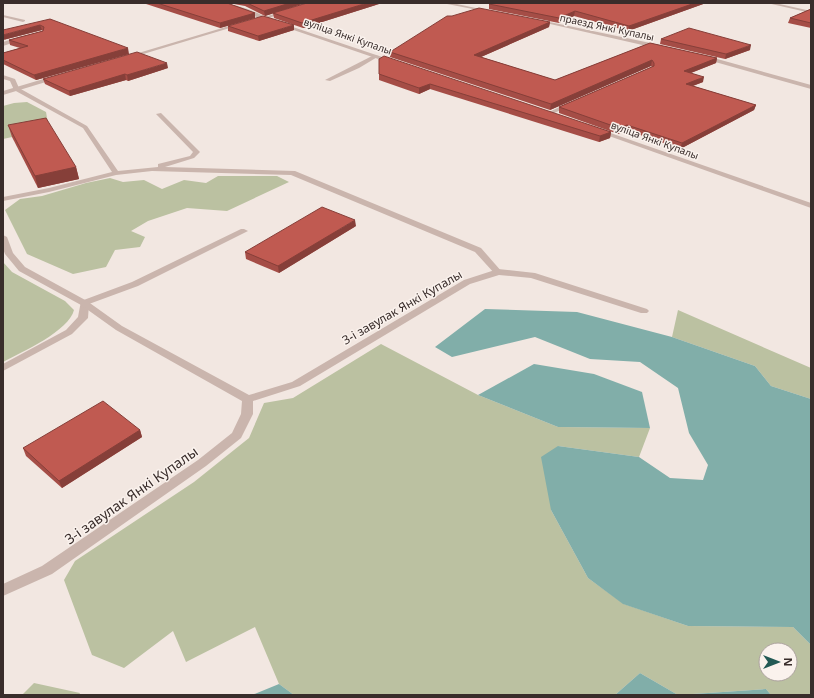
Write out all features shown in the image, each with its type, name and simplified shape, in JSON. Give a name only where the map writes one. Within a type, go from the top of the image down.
[{"type":"street","name":"вуліца Янкі Купалы","points":[[222,3],[398,64]]},
{"type":"street","points":[[444,3],[498,13]]},
{"type":"street","points":[[769,3],[811,12]]},
{"type":"street","name":"вуліца Янкі Купалы","points":[[256,20],[293,9]]},
{"type":"street","points":[[3,16],[23,21]]},
{"type":"street","name":"праезд Янкі Купалы","points":[[534,20],[663,48]]},
{"type":"street","points":[[121,59],[248,22]]},
{"type":"street","points":[[3,44],[27,37]]},
{"type":"street","points":[[328,80],[357,67],[376,56]]},
{"type":"street","points":[[700,56],[811,87]]},
{"type":"street","points":[[3,93],[61,76]]},
{"type":"street","points":[[3,77],[13,80],[16,88],[85,127],[116,174]]},
{"type":"street","points":[[550,113],[579,100]]},
{"type":"street","points":[[542,110],[558,115]]},
{"type":"street","points":[[3,199],[116,174],[152,169],[192,157],[197,152],[159,114]]},
{"type":"street","name":"вуліца Янкі Купалы","points":[[587,126],[811,206]]},
{"type":"street","points":[[152,169],[292,173],[478,250],[498,272]]},
{"type":"street","points":[[84,303],[135,284],[244,231]]},
{"type":"street","points":[[3,237],[8,254],[22,269],[84,303],[119,328],[248,399]]},
{"type":"street","name":"3-і завулак Янкі Купалы","points":[[3,590],[46,570],[202,463],[237,435],[247,414],[248,399],[296,384],[467,282],[498,272],[532,276],[644,311]]},
{"type":"street","points":[[3,368],[69,332],[83,318],[84,303]]},
{"type":"green space","points":[[27,102],[46,112],[49,129],[3,139],[3,106]]},
{"type":"green space","points":[[218,176],[277,176],[289,182],[227,211],[187,208],[148,221],[131,231],[145,237],[140,247],[115,250],[106,267],[73,274],[27,254],[5,210],[20,199],[42,196],[86,183],[110,178],[123,182],[144,180],[162,189],[184,180],[206,183]]},
{"type":"green space","points":[[3,262],[12,272],[65,301],[74,310],[70,318],[54,333],[32,347],[3,362]]},
{"type":"green space","points":[[678,310],[811,368],[811,399],[771,386],[755,366],[672,337]]},
{"type":"green space","points":[[381,344],[478,395],[558,427],[650,428],[639,457],[558,446],[551,510],[588,578],[624,604],[688,626],[793,627],[811,645],[811,695],[771,695],[766,689],[678,695],[640,673],[615,695],[294,695],[279,684],[255,627],[186,662],[173,631],[124,668],[92,655],[64,580],[75,561],[194,482],[249,438],[264,403],[293,398]]},
{"type":"green space","points":[[34,683],[80,693],[79,695],[22,695]]},
{"type":"water","points":[[485,309],[577,312],[672,337],[755,366],[771,386],[811,399],[811,645],[793,627],[688,626],[623,604],[588,578],[551,510],[541,457],[558,446],[639,457],[670,478],[703,480],[708,465],[689,433],[678,388],[640,362],[590,359],[535,337],[452,357],[435,347]]},
{"type":"water","points":[[534,364],[594,374],[642,392],[650,428],[558,427],[478,395]]},
{"type":"water","points":[[640,673],[678,695],[615,695]]},
{"type":"water","points":[[279,684],[294,695],[252,695]]},
{"type":"water","points":[[766,689],[771,695],[678,695]]},
{"type":"building","points":[[157,3],[227,3],[255,13],[220,23]]},
{"type":"building","points":[[247,3],[290,3],[264,11]]},
{"type":"building","points":[[307,3],[367,3],[302,23],[273,13]]},
{"type":"building","points":[[695,3],[629,26],[575,11],[559,18],[489,4]]},
{"type":"building","points":[[479,8],[550,22],[474,55],[555,80],[650,43],[717,58],[684,71],[704,77],[686,84],[756,105],[682,143],[627,125],[619,128],[559,107],[654,66],[652,60],[551,104],[390,52],[447,16],[452,16]]},
{"type":"building","points":[[811,9],[811,23],[790,18]]},
{"type":"building","points":[[263,16],[294,25],[258,36],[228,26]]},
{"type":"building","points":[[50,19],[128,48],[34,75],[3,60],[3,53],[28,46],[9,40],[43,31],[44,27],[40,25],[3,35],[3,30]]},
{"type":"building","points":[[689,28],[751,45],[726,54],[661,39]]},
{"type":"building","points":[[137,52],[167,63],[69,91],[43,79]]},
{"type":"building","points":[[384,56],[611,132],[600,136],[430,84],[419,88],[379,74],[379,59]]},
{"type":"building","points":[[46,118],[76,167],[35,176],[8,125]]},
{"type":"building","points":[[322,207],[355,220],[278,266],[245,252]]},
{"type":"building","points":[[103,401],[140,430],[59,481],[23,448]]}]
